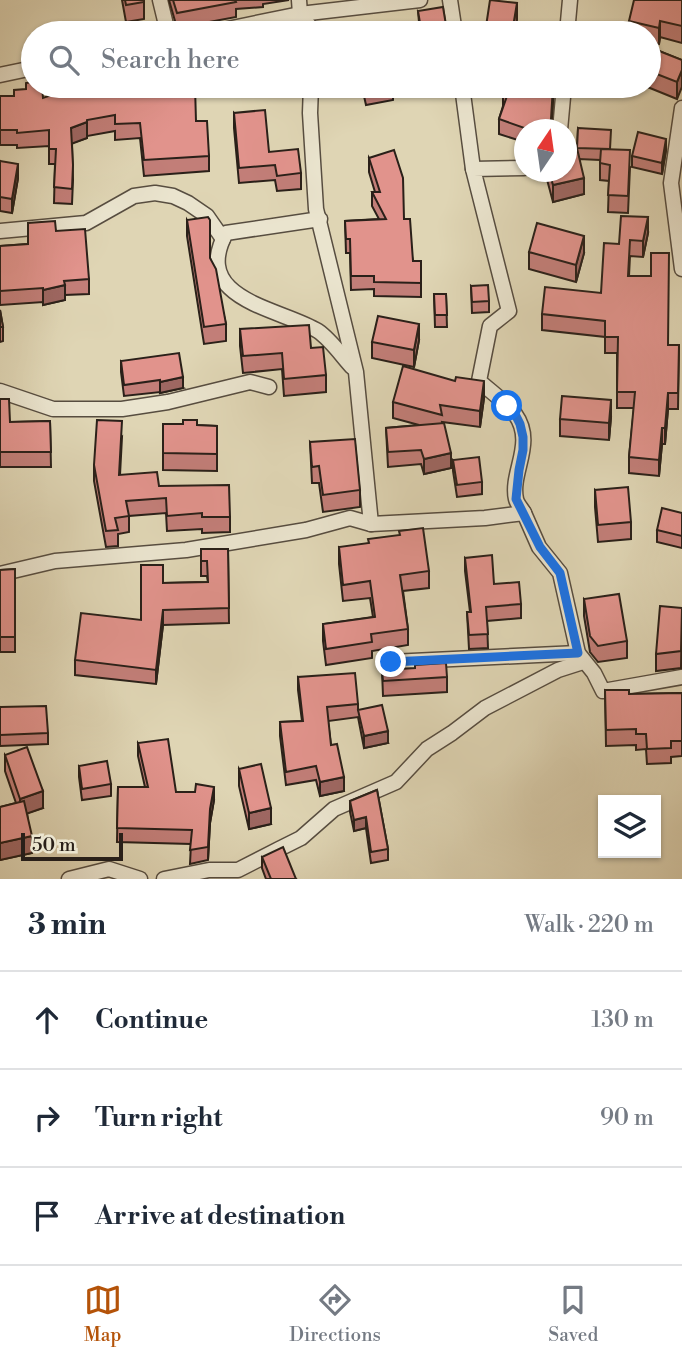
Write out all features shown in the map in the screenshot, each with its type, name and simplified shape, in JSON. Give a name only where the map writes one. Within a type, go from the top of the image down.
[{"type":"street","points":[[160,0],[165,21]]},
{"type":"street","points":[[250,21],[300,7],[420,0]]},
{"type":"street","points":[[450,0],[453,21]]},
{"type":"street","points":[[568,21],[569,0]]},
{"type":"street","points":[[0,75],[21,71]]},
{"type":"street","points":[[311,98],[316,209],[356,372],[371,524]]},
{"type":"street","points":[[464,98],[473,169],[509,311],[490,326],[479,381],[514,412],[520,424],[523,450],[516,499],[540,547],[560,573],[581,658],[594,673],[603,691],[682,677]]},
{"type":"street","points":[[561,119],[563,98]]},
{"type":"street","points":[[682,108],[671,184],[682,269]]},
{"type":"street","points":[[473,169],[514,168]]},
{"type":"street","points":[[0,231],[86,223],[134,196],[155,193],[173,196],[188,203],[207,216],[223,239]]},
{"type":"street","points":[[320,219],[226,233],[218,247],[220,267],[225,284],[254,305],[320,332],[356,372]]},
{"type":"street","points":[[0,391],[53,409],[122,409],[168,402],[250,382],[269,387]]},
{"type":"street","points":[[0,574],[55,561],[186,550],[306,530],[350,518],[371,524],[485,518],[524,513]]},
{"type":"street","points":[[391,662],[581,658]]},
{"type":"street","points":[[164,879],[209,870],[238,870],[301,838],[334,809],[396,782],[427,749],[485,708],[581,658]]},
{"type":"street","points":[[69,879],[109,869],[140,879]]},
{"type":"building","points":[[125,0],[144,0],[144,2],[126,5]]},
{"type":"building","points":[[173,0],[235,0],[236,2],[177,13]]},
{"type":"building","points":[[490,0],[517,3],[514,21],[487,21]]},
{"type":"building","points":[[634,0],[682,0],[682,26],[661,21],[629,21]]},
{"type":"building","points":[[443,7],[445,21],[420,21],[418,11]]},
{"type":"building","points":[[661,52],[682,60],[682,70],[677,82],[661,76]]},
{"type":"building","points":[[21,89],[21,98],[195,98],[196,121],[207,121],[209,156],[144,160],[140,123],[115,124],[115,115],[87,120],[71,128],[72,189],[54,187],[56,149],[49,149],[49,130],[17,133],[17,130],[0,130],[0,96],[14,96],[14,90]]},
{"type":"building","points":[[506,98],[552,98],[551,119],[514,119],[514,124],[499,119]]},
{"type":"building","points":[[265,110],[269,152],[298,149],[301,173],[277,176],[275,165],[239,168],[234,113]]},
{"type":"building","points":[[578,128],[611,130],[610,149],[577,148]]},
{"type":"building","points":[[638,132],[666,139],[662,163],[632,156]]},
{"type":"building","points":[[577,148],[584,178],[577,180]]},
{"type":"building","points":[[601,149],[630,150],[628,196],[608,195],[610,165],[600,163]]},
{"type":"building","points":[[394,150],[403,178],[404,219],[410,219],[413,261],[421,261],[421,283],[374,282],[374,276],[351,276],[350,239],[346,239],[345,221],[386,219],[372,192],[380,192],[369,158]]},
{"type":"building","points":[[0,161],[18,164],[12,199],[0,197]]},
{"type":"building","points":[[621,216],[648,217],[643,241],[630,240],[628,276],[651,276],[651,253],[669,253],[668,345],[679,345],[678,393],[668,393],[659,460],[629,457],[635,392],[617,392],[618,337],[605,337],[605,321],[542,314],[545,287],[601,293],[604,243],[619,244]]},
{"type":"building","points":[[208,217],[210,258],[216,269],[226,324],[204,327],[187,220]]},
{"type":"building","points":[[55,221],[56,231],[85,229],[89,279],[64,281],[65,285],[43,290],[0,291],[0,246],[28,244],[28,223]]},
{"type":"building","points":[[537,223],[584,236],[576,265],[529,252]]},
{"type":"building","points":[[488,285],[489,301],[472,302],[471,286]]},
{"type":"building","points":[[434,294],[446,294],[447,315],[435,315]]},
{"type":"building","points":[[378,316],[419,324],[414,350],[372,342]]},
{"type":"building","points":[[309,325],[311,348],[323,347],[326,375],[284,379],[282,353],[243,356],[240,329]]},
{"type":"building","points":[[179,353],[183,377],[124,385],[121,361]]},
{"type":"building","points":[[403,366],[455,381],[456,377],[484,381],[480,411],[440,405],[442,415],[393,402]]},
{"type":"building","points":[[562,396],[611,400],[609,423],[560,419]]},
{"type":"building","points":[[0,399],[9,399],[10,422],[50,421],[51,452],[0,452]]},
{"type":"building","points":[[97,420],[122,421],[119,475],[157,472],[159,486],[229,485],[230,517],[202,517],[202,513],[167,516],[166,498],[126,501],[129,516],[115,518],[118,530],[106,531],[94,465]]},
{"type":"building","points":[[183,420],[197,420],[197,425],[217,426],[217,454],[163,453],[163,424],[183,424]]},
{"type":"building","points":[[444,423],[451,453],[424,459],[421,450],[388,452],[386,428]]},
{"type":"building","points":[[355,439],[360,490],[323,495],[319,466],[312,467],[310,442]]},
{"type":"building","points":[[479,457],[482,482],[457,485],[453,460]]},
{"type":"building","points":[[628,487],[631,522],[598,525],[595,490]]},
{"type":"building","points":[[662,508],[682,513],[682,536],[657,530]]},
{"type":"building","points":[[423,528],[429,571],[400,575],[408,629],[371,634],[372,642],[326,649],[323,624],[375,617],[370,581],[343,585],[339,547],[369,543],[368,539],[400,535],[399,531]]},
{"type":"building","points":[[201,549],[228,549],[229,608],[163,610],[156,670],[75,660],[81,613],[141,620],[141,565],[163,565],[163,583],[208,582],[207,561],[201,561]]},
{"type":"building","points":[[492,555],[494,584],[519,582],[521,604],[486,607],[488,634],[469,635],[467,612],[471,612],[465,558]]},
{"type":"building","points":[[15,569],[15,637],[0,637],[0,570]]},
{"type":"building","points":[[619,594],[627,641],[598,646],[590,636],[584,599]]},
{"type":"building","points":[[660,606],[682,608],[681,651],[656,654]]},
{"type":"building","points":[[446,663],[447,677],[383,681],[382,670]]},
{"type":"building","points":[[355,673],[358,704],[327,707],[331,745],[337,744],[344,777],[320,782],[316,766],[286,772],[280,722],[303,721],[298,677]]},
{"type":"building","points":[[605,690],[629,690],[629,694],[682,693],[682,741],[671,741],[671,748],[647,749],[646,734],[636,734],[636,729],[606,730]]},
{"type":"building","points":[[382,705],[388,731],[364,736],[358,710]]},
{"type":"building","points":[[46,706],[48,733],[0,735],[0,707]]},
{"type":"building","points":[[168,739],[176,792],[195,792],[196,784],[214,787],[208,847],[190,850],[192,830],[117,828],[118,787],[148,787],[138,743]]},
{"type":"building","points":[[27,747],[43,791],[20,799],[5,755]]},
{"type":"building","points":[[107,761],[111,784],[82,789],[79,766]]},
{"type":"building","points":[[261,764],[271,808],[249,813],[239,769]]},
{"type":"building","points":[[377,790],[388,849],[371,852],[366,817],[354,820],[350,801]]},
{"type":"building","points":[[24,801],[32,836],[0,843],[0,807]]},
{"type":"building","points":[[283,847],[296,879],[271,879],[262,857]]},
{"type":"route","points":[[391,662],[578,653],[560,573],[540,547],[516,499],[523,437],[514,412],[507,406]]}]
